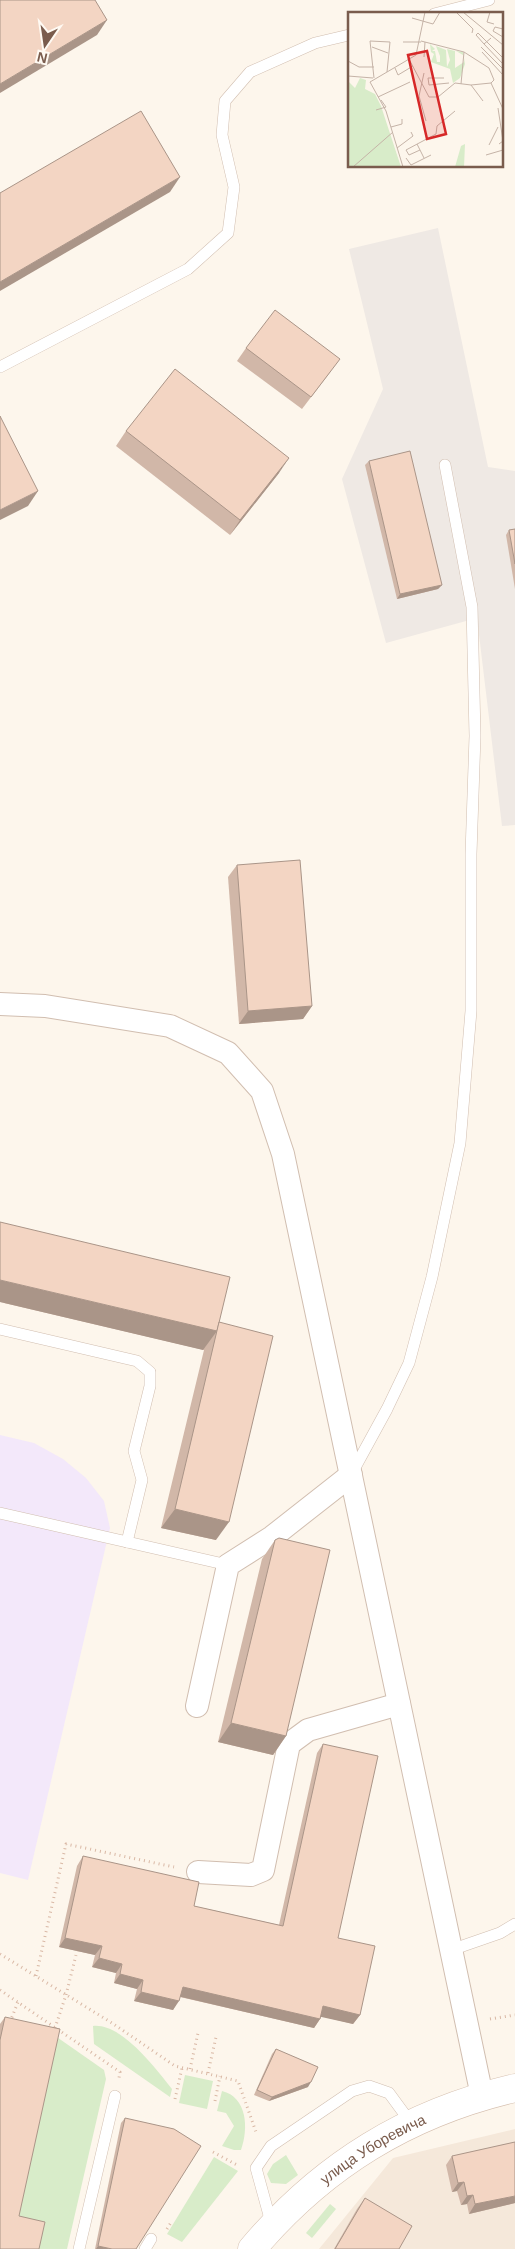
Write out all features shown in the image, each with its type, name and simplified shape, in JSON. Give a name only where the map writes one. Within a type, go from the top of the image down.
[{"type":"main road","name":"улица Уборевича","points":[[252,2249],[272,2226],[307,2192],[363,2150],[410,2123],[482,2096],[515,2088]]},
{"type":"street","points":[[0,1004],[45,1006],[170,1026],[228,1053],[262,1091],[283,1154],[482,2096]]},
{"type":"street","points":[[198,1706],[228,1565],[272,1537],[351,1475]]},
{"type":"street","points":[[188,1870],[251,1875],[263,1870],[290,1744],[308,1730],[399,1704]]},
{"type":"lane","points":[[442,12],[489,0]]},
{"type":"lane","points":[[0,367],[188,269],[228,233],[234,187],[222,134],[226,101],[250,72],[316,43],[348,35]]},
{"type":"lane","points":[[351,1475],[388,1409],[409,1363],[432,1277],[460,1143],[471,1011],[471,854],[475,736],[473,637],[472,607],[445,465]]},
{"type":"lane","points":[[0,1329],[137,1361],[150,1372],[150,1386],[134,1451],[142,1480],[127,1542]]},
{"type":"lane","points":[[0,1513],[228,1565]]},
{"type":"lane","points":[[451,1950],[500,1933],[515,1924]]},
{"type":"lane","points":[[272,2226],[256,2168],[271,2146],[352,2090],[369,2086],[389,2094],[410,2123]]},
{"type":"lane","points":[[79,2249],[114,2096]]},
{"type":"path","points":[[36,1976],[66,1844],[188,1870]]},
{"type":"path","points":[[55,2028],[66,1995],[77,1951]]},
{"type":"path","points":[[0,1954],[112,2023],[174,2066],[238,2081],[256,2132],[271,2146]]},
{"type":"path","points":[[0,1990],[120,2072]]},
{"type":"path","points":[[8,2028],[18,2002]]},
{"type":"path","points":[[190,2069],[198,2033]]},
{"type":"path","points":[[208,2074],[216,2037]]},
{"type":"path","points":[[175,2099],[182,2068]]},
{"type":"path","points":[[215,2101],[220,2076]]},
{"type":"path","points":[[214,2152],[244,2169]]},
{"type":"shaded area","points":[[438,228],[488,467],[515,471],[515,825],[502,826],[477,618],[386,643],[342,479],[383,389],[349,249]]},
{"type":"shaded area","points":[[0,1435],[34,1443],[63,1459],[86,1478],[104,1501],[110,1528],[28,1880],[0,1873]]},
{"type":"shaded area","points":[[515,2129],[515,2249],[319,2249],[393,2158]]},
{"type":"green space","points":[[93,2026],[104,2027],[127,2039],[148,2059],[172,2089],[170,2097],[94,2044]]},
{"type":"green space","points":[[51,2033],[104,2070],[106,2079],[67,2249],[30,2249],[5,2235]]},
{"type":"green space","points":[[185,2075],[213,2081],[207,2109],[179,2103]]},
{"type":"green space","points":[[222,2091],[230,2094],[237,2100],[244,2114],[245,2132],[241,2150],[222,2146],[234,2126],[226,2113],[217,2111]]},
{"type":"green space","points":[[286,2155],[298,2175],[286,2184],[271,2183],[267,2174],[273,2164]]},
{"type":"green space","points":[[214,2157],[238,2171],[182,2242],[167,2234]]},
{"type":"green space","points":[[330,2204],[336,2209],[312,2238],[306,2233]]},
{"type":"building","points":[[0,0],[95,0],[107,20],[0,84]]},
{"type":"building","points":[[141,111],[180,177],[0,282],[0,193]]},
{"type":"building","points":[[275,310],[340,359],[311,397],[246,348]]},
{"type":"building","points":[[175,369],[289,458],[240,520],[126,431]]},
{"type":"building","points":[[0,416],[38,491],[0,510]]},
{"type":"building","points":[[410,451],[442,585],[400,594],[369,461]]},
{"type":"building","points":[[515,529],[515,564],[509,530]]},
{"type":"building","points":[[300,860],[312,1006],[248,1011],[237,865]]},
{"type":"building","points":[[0,1222],[230,1277],[217,1331],[0,1280]]},
{"type":"building","points":[[219,1322],[273,1336],[229,1522],[175,1509]]},
{"type":"building","points":[[279,1538],[330,1550],[286,1736],[231,1723],[275,1540]]},
{"type":"building","points":[[323,1744],[378,1756],[338,1938],[375,1946],[360,2015],[323,2006],[320,2019],[183,1987],[179,2001],[141,1992],[143,1980],[120,1974],[122,1964],[99,1958],[102,1946],[65,1938],[83,1856],[199,1882],[194,1906],[283,1926]]},
{"type":"building","points":[[5,2017],[60,2029],[19,2216],[45,2222],[39,2249],[0,2249],[0,2040]]},
{"type":"building","points":[[276,2049],[318,2067],[311,2082],[272,2097],[257,2090]]},
{"type":"building","points":[[125,2118],[174,2129],[201,2146],[136,2249],[112,2249],[98,2246]]},
{"type":"building","points":[[515,2142],[515,2196],[475,2204],[473,2195],[467,2196],[464,2182],[458,2183],[452,2156]]},
{"type":"building","points":[[365,2198],[412,2226],[399,2249],[335,2249]]}]
